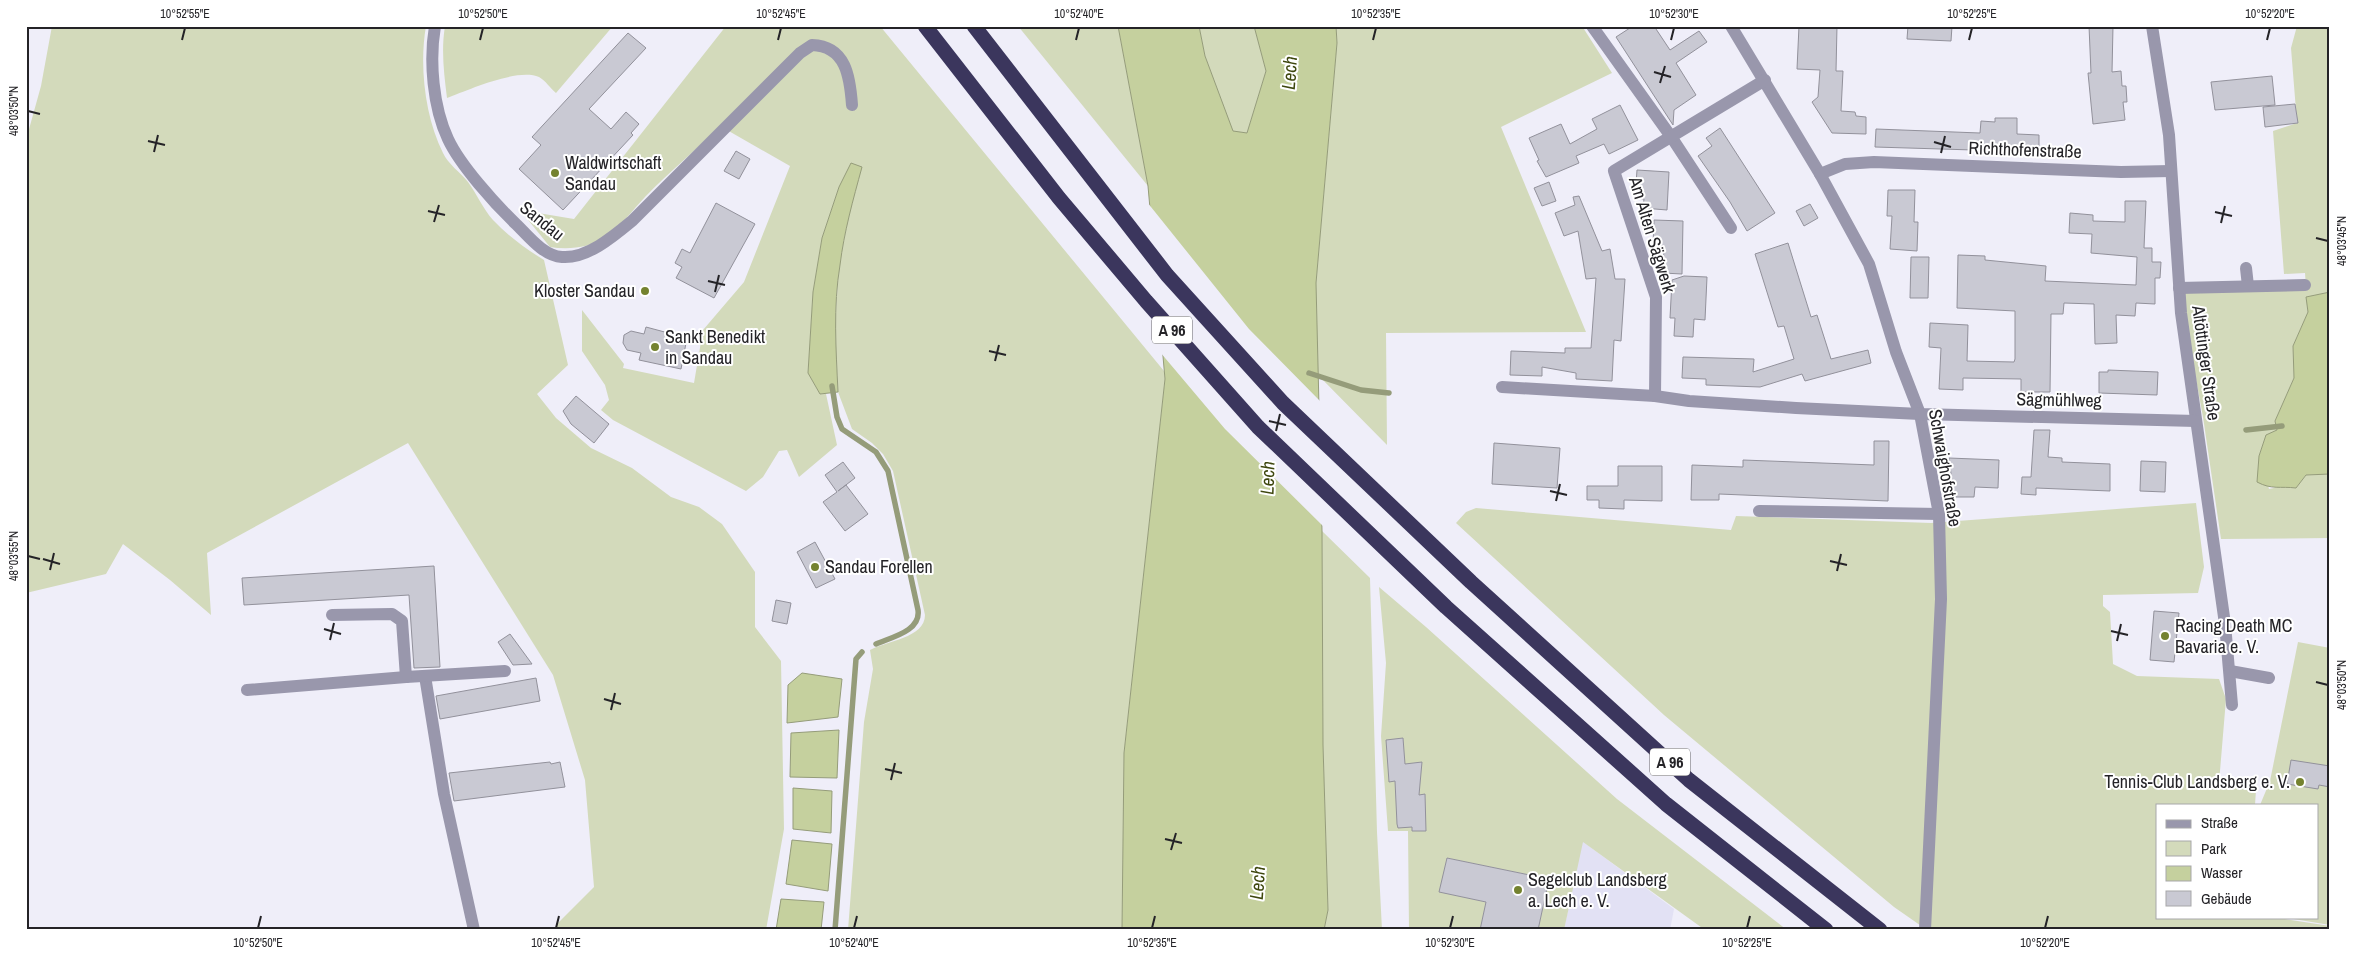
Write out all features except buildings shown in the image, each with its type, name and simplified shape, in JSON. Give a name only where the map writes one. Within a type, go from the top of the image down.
[{"type":"highway","name":"A 96","points":[[926,26],[1059,198],[1146,301],[1258,427],[1446,607],[1666,804],[1826,930]]},
{"type":"highway","name":"A 96","points":[[974,26],[1167,275],[1283,403],[1471,582],[1689,780],[1880,930]]},
{"type":"street","name":"Sandau","points":[[435,26],[433,67],[436,97],[448,139],[497,206],[537,244],[556,256],[573,256],[609,241],[632,221],[805,49],[812,45],[821,45],[835,51],[840,57],[851,84],[852,105]]},
{"type":"street","points":[[1592,26],[1672,138],[1731,228]]},
{"type":"street","name":"Schwaighofstraße","points":[[1731,26],[1820,174],[1868,264],[1896,352],[1920,414],[1939,514],[1941,599],[1925,930]]},
{"type":"street","name":"Altöttinger Straße","points":[[2152,26],[2169,136],[2179,288],[2230,671],[2232,705]]},
{"type":"street","name":"Am Alten Sägwerk","points":[[1655,396],[1656,297],[1614,171],[1672,138],[1765,80]]},
{"type":"street","name":"Richthofenstraße","points":[[1820,174],[1844,164],[1874,162],[2121,172],[2171,171]]},
{"type":"street","points":[[2246,268],[2248,286]]},
{"type":"street","points":[[2179,288],[2305,285]]},
{"type":"street","points":[[1502,387],[1655,396],[1689,401],[1920,414]]},
{"type":"street","name":"Sägmühlweg","points":[[1920,414],[2196,421]]},
{"type":"street","points":[[1760,511],[1939,514]]},
{"type":"street","points":[[332,615],[392,614],[402,621],[406,677]]},
{"type":"street","points":[[246,690],[505,671]]},
{"type":"street","points":[[2230,671],[2268,678]]},
{"type":"street","points":[[425,676],[444,794],[474,930]]},
{"type":"shaded area","points":[[1582,841],[1674,909],[1670,930],[1564,930]]},
{"type":"green space","points":[[52,26],[426,26],[423,58],[425,91],[432,124],[445,157],[468,182],[493,220],[517,242],[544,260],[568,365],[537,394],[556,418],[591,448],[632,468],[671,497],[699,507],[722,524],[755,572],[755,627],[781,661],[784,829],[766,930],[557,930],[557,924],[594,887],[585,780],[553,675],[408,443],[207,553],[211,615],[123,544],[106,574],[26,593],[26,140],[41,86]]},
{"type":"green space","points":[[445,26],[613,26],[556,93],[539,77],[518,75],[480,85],[447,98],[443,53]]},
{"type":"green space","points":[[726,26],[880,26],[1164,371],[1165,379],[1124,753],[1122,930],[848,930],[864,722],[873,669],[870,650],[912,634],[919,629],[925,615],[893,471],[883,454],[872,443],[852,429],[838,392],[835,326],[839,266],[848,219],[839,187],[822,238],[813,292],[808,373],[820,394],[826,394],[837,445],[799,477],[787,450],[779,451],[763,477],[746,491],[613,420],[601,410],[609,400],[605,385],[582,351],[582,310],[624,364],[623,368],[694,383],[703,330],[744,282],[790,166],[720,126],[654,188],[616,228],[592,244],[572,248],[550,247],[520,210],[574,219]]},
{"type":"green space","points":[[1018,26],[1118,26],[1148,186]]},
{"type":"green space","points":[[1199,26],[1254,26],[1266,71],[1247,133],[1233,132],[1205,56]]},
{"type":"green space","points":[[1336,26],[1582,26],[1612,73],[1501,127],[1586,332],[1386,333],[1387,445],[1317,374],[1316,283],[1337,43]]},
{"type":"green space","points":[[2297,26],[2330,26],[2330,292],[2307,297],[2308,312],[2293,346],[2294,378],[2275,421],[2277,430],[2266,436],[2259,456],[2269,489],[2283,486],[2296,488],[2306,475],[2330,474],[2330,538],[2221,539],[2203,417],[2179,288],[2306,287],[2305,273],[2284,274],[2273,131],[2297,123],[2291,48]]},
{"type":"green space","points":[[2196,503],[2204,567],[2198,593],[2103,595],[2103,606],[2110,612],[2113,664],[2137,676],[2219,679],[2226,699],[2219,783],[2256,790],[2255,804],[2156,804],[2156,918],[2278,918],[2330,926],[2330,930],[1927,930],[1894,907],[1664,715],[1456,523],[1466,512],[1476,508],[1731,530],[1736,516],[1931,523]]},
{"type":"green space","points":[[1322,531],[1370,578],[1377,832],[1382,930],[1324,930],[1328,910],[1323,745]]},
{"type":"green space","points":[[1379,587],[1617,799],[1787,930],[1705,930],[1583,842],[1564,930],[1538,930],[1549,879],[1447,858],[1440,892],[1486,902],[1480,930],[1409,930],[1408,831],[1388,831],[1381,736],[1386,663]]},
{"type":"green space","name":"Tennis-Club Landsberg e. V.","points":[[2298,642],[2330,648],[2330,925],[2288,918],[2318,918],[2318,804],[2260,804],[2270,781]]},
{"type":"water","name":"Lech","points":[[1118,26],[1199,26],[1205,56],[1233,131],[1247,133],[1266,71],[1254,26],[1336,26],[1337,43],[1316,283],[1322,531],[1323,745],[1328,910],[1324,930],[1122,930],[1124,753],[1165,379],[1148,186]]},
{"type":"water","points":[[851,163],[862,167],[846,228],[836,297],[838,392],[820,394],[808,373],[813,292],[822,238],[839,187]]},
{"type":"water","points":[[2330,292],[2330,474],[2306,475],[2296,488],[2272,487],[2262,484],[2257,482],[2259,456],[2266,435],[2277,430],[2275,421],[2294,378],[2293,346],[2308,312],[2306,297]]},
{"type":"water","points":[[802,673],[842,679],[838,717],[787,723],[788,685]]},
{"type":"water","points":[[839,730],[837,778],[790,777],[791,733]]},
{"type":"water","points":[[793,788],[832,791],[831,833],[793,829]]},
{"type":"water","points":[[792,840],[832,844],[828,891],[786,884]]},
{"type":"water","points":[[781,899],[824,902],[821,930],[776,930]]},
{"type":"pier","points":[[1147,202],[1249,329],[1320,401],[1324,527],[1225,429],[1160,352]]},
{"type":"waterway","points":[[1309,373],[1361,390],[1389,393]]},
{"type":"waterway","points":[[832,386],[837,417],[842,429],[876,452],[888,471],[918,610],[918,617],[910,628],[897,636],[876,644]]},
{"type":"waterway","points":[[2246,430],[2282,426]]},
{"type":"waterway","points":[[835,930],[856,659],[862,652]]},
{"type":"place","name":"Waldwirtschaft Sandau","points":[[555,173]]},
{"type":"place","name":"Kloster Sandau","points":[[645,291]]},
{"type":"place","name":"Sankt Benedikt in Sandau","points":[[655,347]]},
{"type":"place","name":"Sandau Forellen","points":[[815,567]]},
{"type":"place","name":"Racing Death MC Bavaria e. V.","points":[[2165,636]]},
{"type":"place","name":"Tennis-Club Landsberg e. V.","points":[[2300,782]]},
{"type":"place","name":"Segelclub Landsberg a. Lech e. V.","points":[[1518,890]]}]
